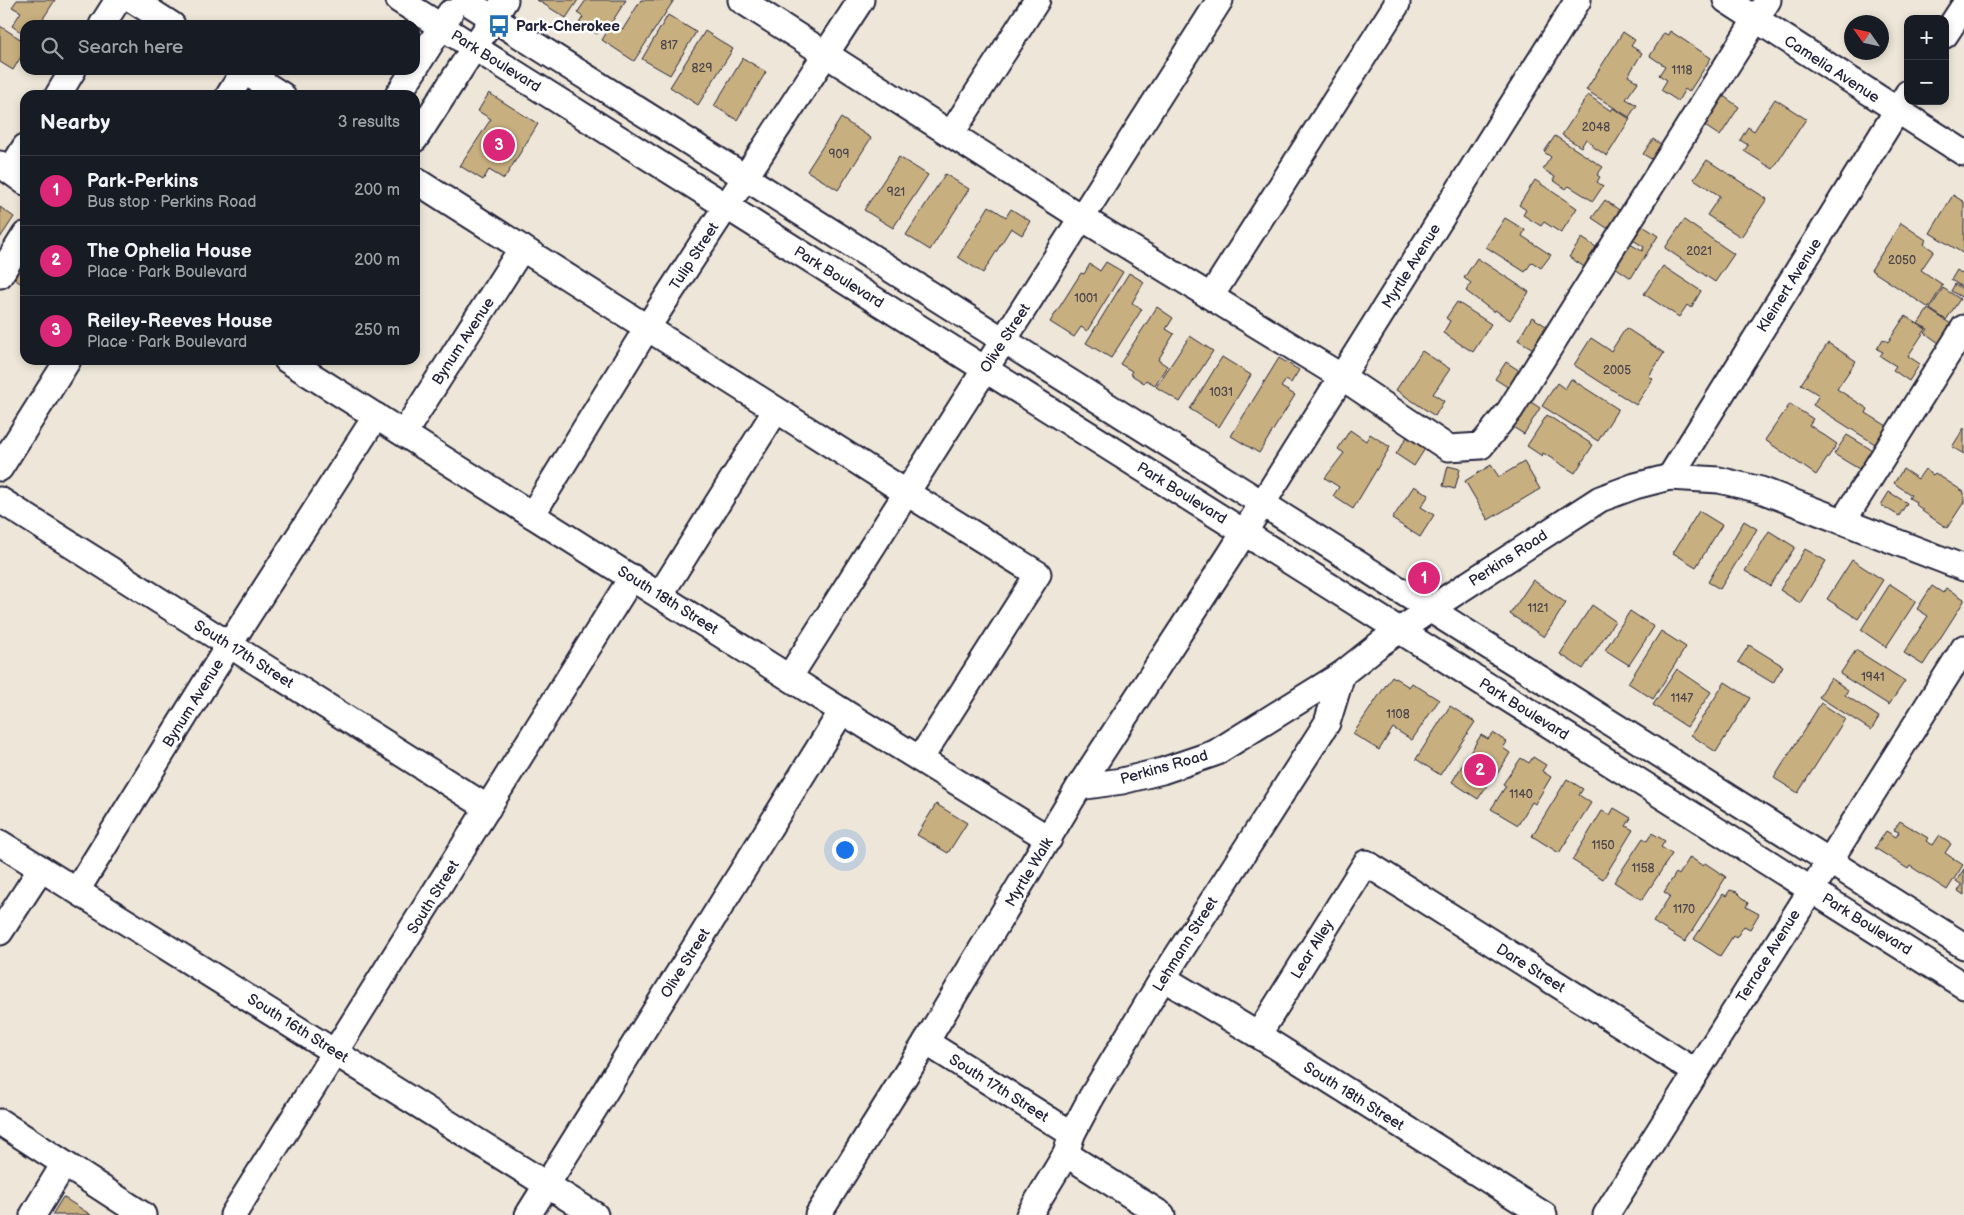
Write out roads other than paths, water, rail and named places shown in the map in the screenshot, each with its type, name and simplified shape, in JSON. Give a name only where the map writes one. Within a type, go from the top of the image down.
[{"type":"street","points":[[105,20],[118,0]]},
{"type":"street","points":[[133,0],[164,20]]},
{"type":"street","name":"Park Boulevard","points":[[399,0],[1964,986]]},
{"type":"street","points":[[420,59],[458,0]]},
{"type":"street","points":[[464,0],[499,9],[745,178],[1964,946]]},
{"type":"street","points":[[741,0],[1082,218],[1342,377],[1448,448],[1482,446],[1510,410],[1762,10]]},
{"type":"street","name":"Tulip Street","points":[[532,515],[647,328],[861,0]]},
{"type":"street","points":[[951,134],[1036,0]]},
{"type":"street","name":"Olive Street","points":[[790,676],[1220,0]]},
{"type":"street","points":[[1211,296],[1397,4],[1397,0]]},
{"type":"street","name":"Myrtle Avenue","points":[[1244,532],[1578,0]]},
{"type":"street","name":"Camelia Avenue","points":[[1726,0],[1762,10],[1902,102],[1964,153]]},
{"type":"street","points":[[1949,29],[1964,6]]},
{"type":"street","points":[[420,131],[499,9]]},
{"type":"street","points":[[61,90],[71,75]]},
{"type":"street","points":[[232,90],[241,75]]},
{"type":"street","points":[[250,75],[274,90]]},
{"type":"street","points":[[401,90],[410,75]]},
{"type":"street","name":"Kleinert Avenue","points":[[1670,477],[1902,102]]},
{"type":"street","points":[[12,172],[20,157]]},
{"type":"street","points":[[420,183],[907,493],[1038,574],[920,759]]},
{"type":"street","points":[[0,275],[20,243]]},
{"type":"street","name":"Bynum Avenue","points":[[404,433],[522,248]]},
{"type":"street","points":[[1843,521],[1964,328]]},
{"type":"street","points":[[0,468],[65,365]]},
{"type":"street","name":"South 18th Street","points":[[295,365],[790,676],[842,711],[1049,839]]},
{"type":"street","points":[[660,595],[776,410]]},
{"type":"street","name":"Bynum Avenue","points":[[76,890],[229,645],[376,416]]},
{"type":"street","name":"Perkins Road","points":[[1079,787],[1122,781],[1162,772],[1215,752],[1342,674],[1399,630],[1600,499],[1635,486],[1670,477],[1719,480],[1761,490],[1964,568]]},
{"type":"street","name":"South 17th Street","points":[[0,500],[488,808]]},
{"type":"street","name":"Myrtle Walk","points":[[818,1215],[926,1042],[1079,787],[1244,532]]},
{"type":"street","name":"South Street","points":[[233,1215],[632,577]]},
{"type":"street","name":"Terrace Avenue","points":[[1606,1215],[1810,889],[1964,648]]},
{"type":"street","name":"Lehmann Street","points":[[1029,1215],[1069,1144],[1090,1098],[1163,978],[1326,723],[1342,674]]},
{"type":"street","name":"Olive Street","points":[[528,1215],[842,711]]},
{"type":"street","name":"South 16th Street","points":[[0,843],[595,1215]]},
{"type":"street","name":"Lear Alley","points":[[1258,1035],[1366,863]]},
{"type":"street","name":"Dare Street","points":[[1366,863],[1696,1072]]},
{"type":"street","points":[[0,932],[41,869]]},
{"type":"street","name":"South 18th Street","points":[[1163,978],[1258,1035],[1544,1215]]},
{"type":"street","name":"South 17th Street","points":[[926,1042],[1069,1144],[1162,1215]]},
{"type":"street","points":[[0,1122],[144,1215]]},
{"type":"street","points":[[33,1215],[64,1164]]},
{"type":"place","name":"Park-Cherokee","points":[[499,26]]},
{"type":"place","name":"Reiley-Reeves House","points":[[499,145]]},
{"type":"place","name":"Park-Perkins","points":[[1424,578]]},
{"type":"place","name":"The Ophelia House","points":[[1480,770]]}]
